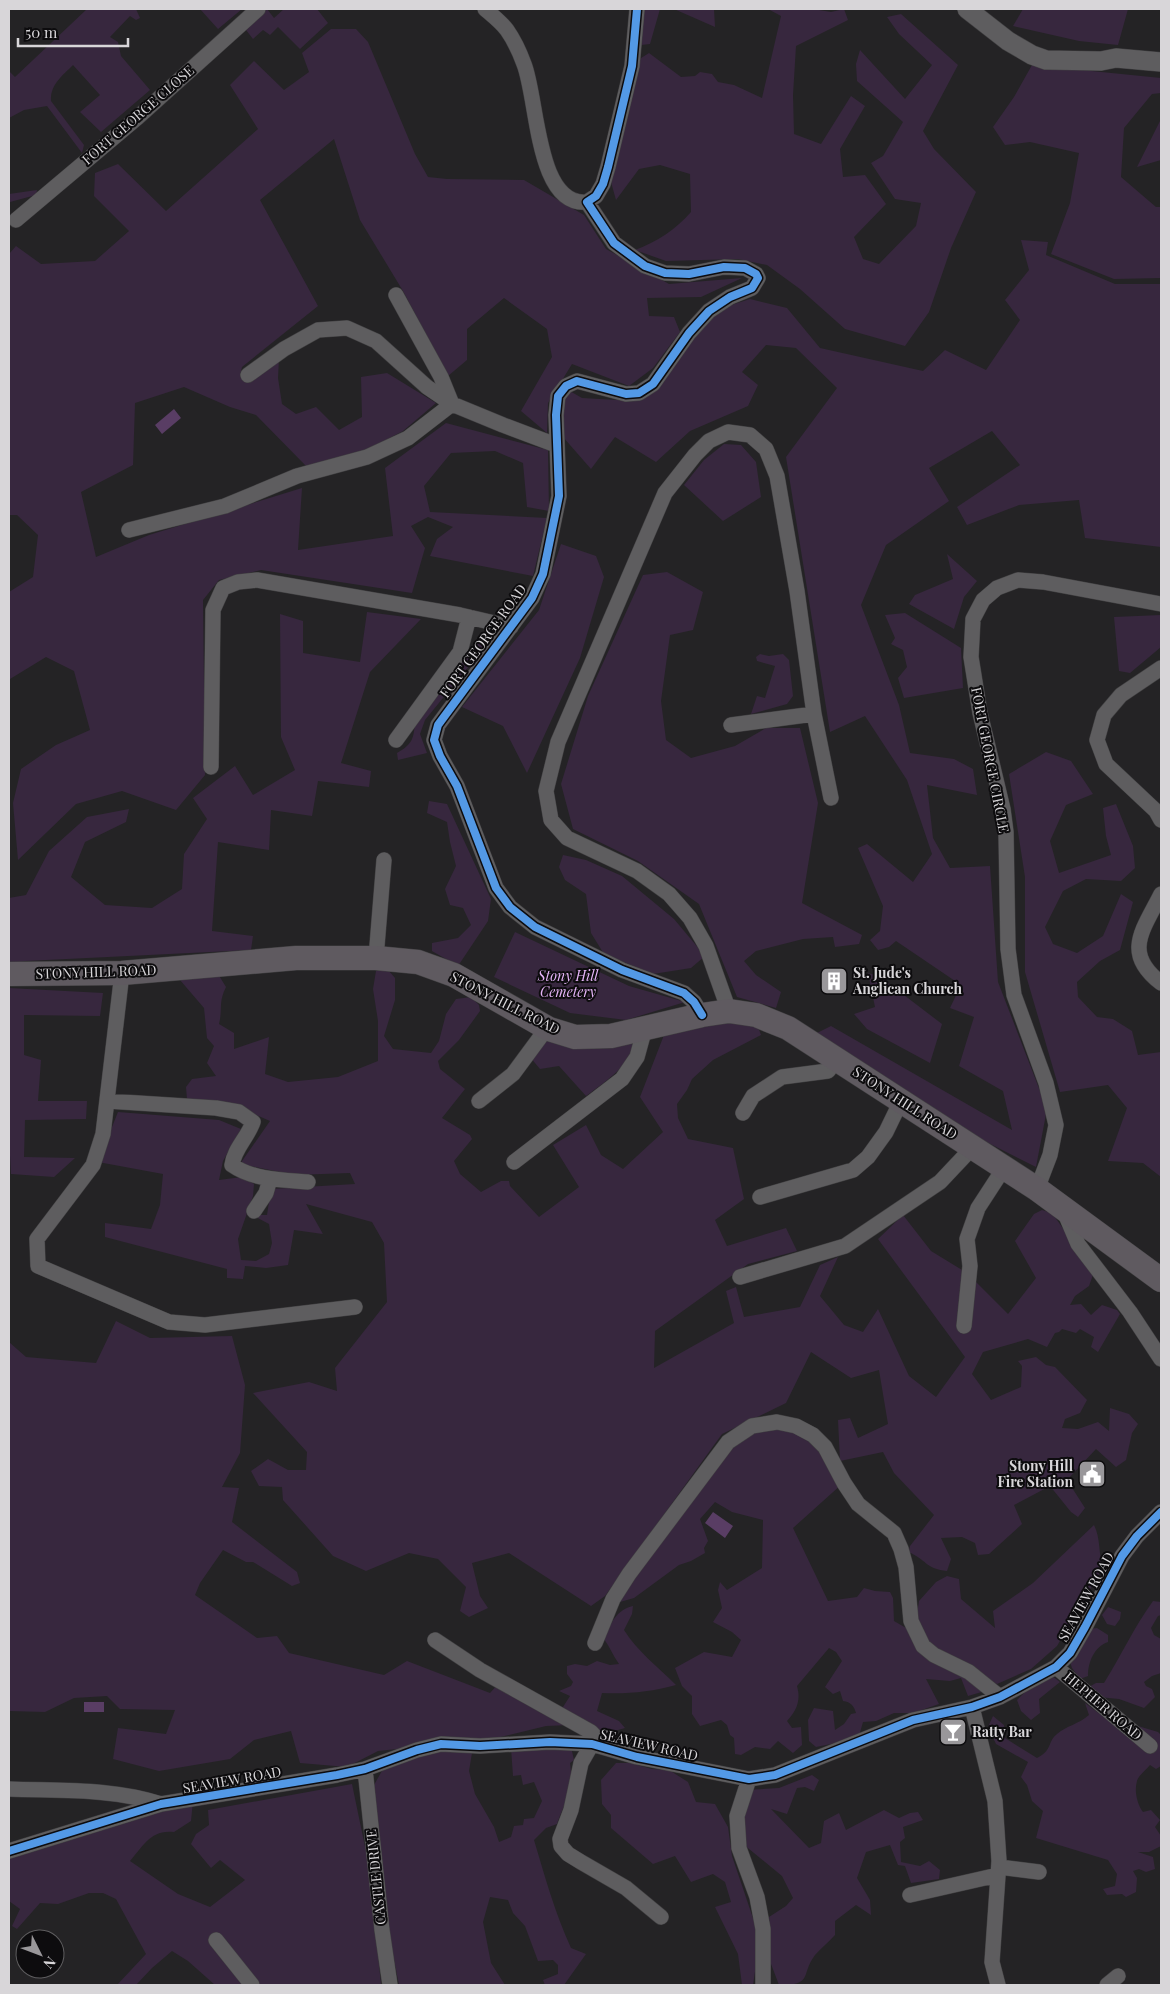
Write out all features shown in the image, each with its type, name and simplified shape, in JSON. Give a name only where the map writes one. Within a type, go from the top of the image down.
[{"type":"main road","name":"STONY HILL ROAD","points":[[9,974],[122,973],[296,958],[376,958],[418,962],[454,975],[547,1028],[575,1037],[612,1036],[702,1015],[729,1011],[756,1015],[788,1028],[974,1147],[1037,1189],[1161,1280]]},
{"type":"street","name":"FORT GEORGE CLOSE","points":[[16,220],[137,118],[258,9]]},
{"type":"street","points":[[485,9],[506,30],[525,66],[548,172],[556,188],[566,198],[577,203],[588,202],[596,196],[603,184],[632,66],[637,9]]},
{"type":"street","points":[[967,9],[1008,41],[1032,55],[1046,60],[1101,61],[1116,58],[1161,62]]},
{"type":"street","name":"FORT GEORGE ROAD","points":[[588,202],[614,244],[645,266],[665,273],[689,274],[724,267],[745,268],[756,274],[758,278],[752,288],[730,297],[710,311],[689,333],[653,384],[639,393],[626,394],[577,381],[566,386],[558,396],[556,445],[559,496],[544,574],[532,598],[438,725],[434,740],[440,756],[457,786],[496,888],[510,907],[535,926],[622,970],[684,994],[694,1002],[702,1015]]},
{"type":"street","points":[[396,295],[441,377],[452,404]]},
{"type":"street","points":[[248,374],[284,349],[318,330],[347,328],[376,341],[427,386],[452,404],[556,445]]},
{"type":"street","points":[[129,530],[225,506],[297,476],[367,457],[408,438],[452,404]]},
{"type":"street","points":[[729,1011],[706,946],[690,918],[669,894],[638,871],[567,838],[551,820],[546,791],[558,742],[666,493],[695,455],[709,441],[728,432],[750,436],[766,449],[777,476],[797,591],[814,714],[831,798]]},
{"type":"street","points":[[210,767],[213,610],[223,588],[238,582],[257,580],[469,617],[511,627]]},
{"type":"street","name":"FORT GEORGE CIRCLE","points":[[1037,1189],[1050,1155],[1056,1124],[1046,1083],[1014,995],[1008,949],[1006,832],[1003,809],[980,713],[971,658],[973,619],[983,600],[997,588],[1018,580],[1043,582],[1161,604]]},
{"type":"street","points":[[396,740],[460,652],[469,617]]},
{"type":"street","points":[[1161,668],[1121,694],[1104,715],[1097,740],[1106,764],[1156,811],[1161,820]]},
{"type":"street","points":[[731,725],[814,714]]},
{"type":"street","points":[[376,958],[384,860]]},
{"type":"street","points":[[1161,894],[1141,934],[1138,955],[1147,973],[1161,983]]},
{"type":"street","points":[[122,973],[103,1134],[93,1165],[37,1239],[38,1266],[169,1322],[205,1325],[355,1307]]},
{"type":"street","points":[[479,1101],[513,1074],[547,1028]]},
{"type":"street","points":[[514,1162],[622,1079],[637,1057],[645,1028]]},
{"type":"street","points":[[743,1113],[753,1096],[782,1078],[828,1071],[838,1059]]},
{"type":"street","points":[[760,1197],[853,1170],[868,1157],[886,1132],[901,1100]]},
{"type":"street","points":[[107,1102],[216,1108],[239,1112],[253,1122],[249,1133],[233,1157],[232,1165],[240,1170],[270,1179],[308,1182]]},
{"type":"street","points":[[740,1277],[845,1246],[940,1182],[974,1147]]},
{"type":"street","points":[[964,1326],[970,1266],[967,1239],[978,1208],[1004,1168]]},
{"type":"street","points":[[254,1210],[266,1193],[270,1179]]},
{"type":"street","points":[[1062,1207],[1078,1244],[1130,1312],[1161,1359]]},
{"type":"street","points":[[595,1643],[613,1600],[629,1574],[728,1442],[752,1426],[777,1422],[796,1426],[813,1435],[826,1447],[844,1483],[858,1504],[894,1533],[906,1567],[911,1621],[923,1646],[934,1655],[969,1672],[1000,1697]]},
{"type":"street","name":"SEAVIEW ROAD","points":[[9,1851],[161,1804],[364,1769],[416,1750],[440,1744],[480,1746],[550,1742],[598,1746],[638,1757],[749,1779],[776,1775],[913,1720],[972,1707],[1000,1697],[1056,1667],[1070,1653],[1122,1556],[1137,1536],[1161,1512]]},
{"type":"street","points":[[435,1640],[480,1670],[591,1732],[598,1746],[581,1763],[571,1810],[560,1839],[561,1846],[568,1854],[626,1888],[661,1917]]},
{"type":"street","name":"HEPHER ROAD","points":[[1056,1667],[1150,1746]]},
{"type":"street","points":[[972,1707],[995,1800],[999,1871],[992,1962],[998,1985]]},
{"type":"street","name":"CASTLE DRIVE","points":[[364,1769],[390,1985]]},
{"type":"street","points":[[749,1779],[737,1816],[739,1848],[757,1897],[763,1929],[763,1985]]},
{"type":"street","points":[[9,1789],[99,1791],[141,1798],[161,1804]]},
{"type":"street","points":[[910,1895],[999,1871],[1039,1872]]},
{"type":"street","points":[[216,1940],[252,1985]]},
{"type":"green space","points":[[87,9],[136,9],[140,18],[136,20],[130,16],[110,37],[118,42],[121,56],[150,90],[101,132],[80,112],[100,95],[73,65],[55,85],[52,90],[51,101],[84,145],[82,153],[47,106],[24,110],[9,118],[9,71],[15,77]]},
{"type":"green space","points":[[200,9],[242,9],[218,29]]},
{"type":"green space","points":[[267,9],[274,18],[284,9],[317,9],[328,23],[300,49],[278,27],[270,35],[263,30],[253,39],[246,30]]},
{"type":"green space","points":[[640,9],[660,9],[650,44],[641,45]]},
{"type":"green space","points":[[674,9],[714,9],[715,27]]},
{"type":"green space","points":[[768,9],[813,9],[831,12],[844,9],[848,20],[796,46],[793,95],[794,134],[821,144],[851,96],[865,106],[840,149],[843,177],[865,175],[886,204],[854,237],[863,259],[879,264],[916,226],[921,203],[895,199],[871,163],[883,156],[903,122],[857,81],[856,64],[860,50],[905,99],[932,65],[899,34],[887,17],[901,14],[958,65],[923,131],[934,149],[976,192],[951,248],[929,312],[905,346],[845,329],[800,289],[767,265],[738,259],[666,261],[635,250],[666,234],[691,212],[690,174],[660,165],[639,169],[616,200],[611,182],[638,60],[649,53],[681,77],[695,76],[700,72],[712,74],[718,82],[734,85],[762,98],[781,16]]},
{"type":"green space","points":[[1023,9],[1128,9],[1118,45],[1079,41],[1013,26]]},
{"type":"green space","points":[[331,29],[356,29],[368,42],[415,154],[428,177],[524,180],[584,215],[606,249],[669,284],[742,278],[701,297],[647,298],[649,316],[674,317],[680,332],[653,368],[629,386],[572,364],[548,403],[547,433],[521,411],[552,357],[547,329],[504,298],[467,329],[467,360],[448,376],[403,291],[360,220],[334,139],[260,200],[318,306],[242,367],[240,376],[251,379],[279,359],[278,378],[282,404],[296,414],[316,407],[339,430],[362,417],[361,377],[387,373],[436,403],[403,431],[363,452],[307,467],[256,415],[230,407],[184,387],[135,403],[133,465],[81,492],[96,557],[149,535],[302,488],[298,550],[393,536],[385,468],[446,423],[548,450],[549,511],[527,507],[523,463],[495,451],[451,453],[424,486],[430,512],[547,518],[533,576],[430,556],[437,539],[453,527],[428,517],[411,526],[425,548],[412,593],[261,570],[219,580],[203,600],[205,775],[176,810],[122,791],[76,804],[18,860],[13,803],[21,769],[56,745],[90,730],[74,671],[46,657],[10,679],[9,718],[9,592],[33,577],[38,535],[17,515],[9,515],[9,254],[16,246],[41,264],[95,261],[129,231],[94,196],[95,173],[118,164],[166,211],[258,129],[230,85],[254,61],[284,90],[309,72],[302,53]]},
{"type":"green space","points":[[1032,65],[1161,78],[1161,93],[1152,94],[1124,128],[1121,177],[1156,207],[1161,207],[1161,278],[1114,279],[1051,254],[1070,203],[1079,153],[1030,142],[1005,145],[993,127],[1014,97]]},
{"type":"green space","points":[[1161,119],[1161,160],[1137,167]]},
{"type":"green space","points":[[37,190],[36,195],[10,202],[9,209],[9,194]]},
{"type":"green space","points":[[1021,240],[1048,242],[1046,255],[1115,284],[1161,284],[1161,547],[1085,538],[1079,500],[1019,505],[967,525],[957,507],[1020,465],[992,431],[929,468],[949,501],[886,545],[861,605],[899,705],[910,753],[954,759],[973,769],[977,795],[927,785],[933,838],[950,868],[990,866],[998,982],[1047,1109],[1036,1167],[943,1120],[815,1034],[831,1026],[1012,1130],[1003,1091],[959,1066],[974,1017],[950,1008],[961,985],[896,941],[889,947],[878,950],[870,940],[880,931],[883,906],[858,848],[867,844],[913,882],[932,854],[907,780],[865,716],[830,732],[786,457],[837,388],[796,348],[766,345],[742,372],[758,385],[748,406],[690,431],[656,462],[615,437],[591,469],[563,437],[562,404],[568,390],[582,398],[617,400],[642,398],[701,326],[722,308],[750,299],[787,308],[820,348],[923,371],[945,350],[986,370],[1020,320],[1005,300],[1029,270]]},
{"type":"green space","points":[[724,444],[741,445],[756,462],[761,497],[723,521],[684,485],[704,460]]},
{"type":"green space","points":[[561,544],[596,556],[604,577],[580,658],[527,773],[503,726],[462,707],[539,610]]},
{"type":"green space","points":[[947,554],[977,581],[964,597],[954,629],[909,604],[915,595],[953,579]]},
{"type":"green space","points":[[667,572],[703,592],[693,630],[670,635],[661,701],[666,740],[691,758],[735,746],[766,728],[800,728],[818,803],[802,903],[862,935],[859,944],[835,947],[833,937],[803,939],[756,951],[744,961],[756,975],[781,992],[776,1008],[737,997],[699,904],[638,861],[573,829],[561,784],[588,696],[643,575]]},
{"type":"green space","points":[[367,612],[421,619],[370,672],[341,763],[371,771],[369,787],[318,781],[312,816],[271,810],[269,850],[218,842],[212,931],[253,936],[251,950],[26,961],[9,964],[9,898],[26,895],[49,851],[87,817],[129,809],[126,822],[85,842],[71,877],[105,905],[152,908],[182,889],[184,854],[207,819],[193,798],[235,766],[253,795],[295,770],[281,737],[280,614],[303,621],[303,653],[360,662]]},
{"type":"green space","points":[[905,613],[961,648],[963,688],[904,698],[898,678],[907,667],[903,650],[891,644],[895,638],[885,615]]},
{"type":"green space","points":[[1161,615],[1161,647],[1130,673],[1119,671],[1114,617]]},
{"type":"green space","points":[[485,632],[492,638],[425,720],[420,734],[427,753],[398,760],[397,753],[412,740],[415,720]]},
{"type":"green space","points":[[760,654],[769,656],[783,654],[789,660],[793,696],[787,704],[751,714],[757,696],[765,698],[775,666],[757,661],[756,657]]},
{"type":"green space","points":[[1046,752],[1071,761],[1093,794],[1066,805],[1050,841],[1059,873],[1111,855],[1106,836],[1103,808],[1116,804],[1133,846],[1135,868],[1121,881],[1086,879],[1063,891],[1045,927],[1053,944],[1077,953],[1103,936],[1121,894],[1133,902],[1120,950],[1100,961],[1077,982],[1078,997],[1097,1017],[1113,1019],[1132,1031],[1138,1055],[1161,1052],[1161,1177],[1143,1163],[1108,1161],[1127,1108],[1108,1085],[1060,1092],[1025,972],[1025,877],[1009,774]]},
{"type":"green space","points":[[429,801],[447,804],[491,899],[488,921],[458,966],[432,951],[432,943],[458,938],[471,925],[463,908],[450,905],[445,889],[456,866],[447,822],[427,813]]},
{"type":"green space","points":[[563,855],[586,860],[622,876],[674,919],[705,956],[691,968],[653,974],[604,954],[591,933],[586,894],[565,880],[559,867]]},
{"type":"green space","name":"Stony Hill Cemetery","points":[[515,932],[629,986],[685,1002],[626,1020],[570,1013],[494,977]]},
{"type":"green space","points":[[376,971],[389,971],[395,978],[395,1000],[384,1036],[393,1049],[431,1053],[439,1041],[446,1014],[456,999],[471,997],[479,1005],[480,1011],[459,1040],[438,1061],[440,1069],[465,1089],[442,1118],[470,1135],[472,1139],[454,1161],[460,1174],[481,1192],[501,1181],[509,1181],[510,1186],[539,1217],[579,1187],[553,1145],[586,1125],[601,1155],[623,1169],[663,1132],[640,1097],[664,1035],[698,1025],[756,1021],[761,1035],[713,1060],[692,1079],[677,1104],[678,1118],[688,1139],[733,1148],[744,1199],[715,1220],[727,1246],[786,1228],[797,1251],[748,1264],[655,1331],[654,1368],[734,1323],[726,1291],[736,1287],[744,1317],[800,1307],[820,1265],[838,1257],[820,1296],[844,1325],[863,1332],[878,1309],[909,1376],[936,1397],[965,1357],[878,1239],[903,1215],[931,1251],[967,1273],[1008,1314],[1036,1278],[1015,1241],[1034,1214],[1042,1210],[1052,1213],[1094,1272],[1089,1286],[1075,1296],[1070,1305],[1081,1304],[1091,1315],[1102,1305],[1117,1310],[1120,1314],[1098,1352],[1091,1347],[1094,1337],[1080,1329],[1076,1333],[1062,1329],[1055,1333],[1047,1347],[1028,1339],[983,1352],[972,1374],[991,1400],[1021,1387],[1022,1366],[1018,1361],[1036,1357],[1046,1365],[1055,1367],[1087,1400],[1080,1413],[1065,1419],[1062,1428],[1078,1429],[1098,1422],[1109,1431],[1110,1408],[1129,1414],[1138,1424],[1132,1433],[1126,1460],[1116,1467],[1096,1449],[1067,1480],[1085,1508],[1078,1517],[1071,1512],[1050,1486],[1014,1505],[1022,1524],[989,1554],[978,1555],[975,1543],[962,1537],[941,1538],[951,1559],[947,1571],[935,1569],[917,1556],[911,1553],[908,1555],[910,1546],[934,1515],[894,1473],[883,1452],[840,1461],[838,1420],[850,1418],[858,1438],[888,1424],[879,1370],[851,1378],[811,1352],[786,1403],[722,1434],[605,1596],[591,1606],[509,1553],[472,1563],[480,1596],[488,1608],[469,1617],[460,1611],[466,1587],[438,1559],[409,1553],[366,1571],[333,1556],[283,1500],[282,1487],[259,1486],[251,1471],[268,1459],[288,1470],[306,1470],[307,1452],[253,1393],[309,1382],[337,1391],[335,1368],[387,1302],[384,1243],[372,1222],[306,1204],[323,1234],[294,1230],[288,1265],[266,1268],[245,1266],[243,1279],[227,1278],[227,1269],[105,1237],[105,1223],[151,1229],[160,1205],[163,1174],[98,1162],[118,1112],[219,1120],[241,1129],[223,1161],[219,1180],[242,1177],[254,1184],[253,1196],[238,1239],[241,1260],[256,1261],[269,1254],[272,1243],[269,1224],[252,1215],[267,1215],[271,1189],[355,1184],[350,1173],[294,1175],[240,1164],[270,1121],[227,1102],[187,1099],[186,1087],[192,1079],[216,1076],[207,1063],[214,1046],[207,1038],[204,1008],[180,980],[200,975],[218,974],[226,987],[222,997],[219,1024],[234,1033],[234,1049],[269,1037],[265,1074],[288,1082],[338,1077],[378,1061],[378,1021],[373,989]]},
{"type":"green space","points":[[868,973],[879,976],[942,1024],[930,1063],[867,1029],[854,1014],[875,1007]]},
{"type":"green space","points":[[9,988],[103,993],[100,1016],[24,1015],[24,1055],[41,1060],[38,1101],[87,1101],[86,1119],[25,1120],[24,1157],[75,1158],[54,1177],[11,1174],[9,1137]]},
{"type":"green space","points":[[551,1040],[633,1040],[632,1049],[623,1065],[609,1079],[586,1096],[559,1066],[540,1069],[530,1057],[540,1043]]},
{"type":"green space","points":[[116,1321],[150,1338],[232,1336],[245,1385],[240,1453],[222,1487],[239,1488],[232,1522],[297,1572],[300,1583],[292,1586],[253,1562],[246,1562],[223,1550],[200,1583],[195,1595],[257,1638],[277,1636],[289,1653],[384,1675],[407,1661],[490,1693],[500,1682],[522,1696],[563,1707],[570,1696],[559,1691],[571,1686],[573,1682],[567,1674],[567,1666],[575,1664],[587,1666],[597,1661],[610,1665],[619,1664],[604,1639],[608,1628],[618,1614],[622,1610],[633,1606],[632,1614],[624,1630],[642,1652],[676,1685],[639,1692],[602,1693],[597,1711],[619,1721],[625,1728],[611,1732],[570,1725],[546,1726],[492,1739],[378,1751],[347,1767],[300,1763],[291,1731],[254,1740],[230,1759],[159,1771],[113,1759],[118,1728],[166,1734],[175,1710],[120,1709],[107,1696],[74,1698],[45,1712],[9,1711],[9,1342],[26,1357],[96,1363]]},
{"type":"green space","points":[[777,1427],[794,1432],[821,1449],[842,1484],[793,1528],[828,1601],[857,1597],[864,1588],[890,1592],[893,1598],[894,1621],[913,1632],[985,1691],[968,1696],[961,1678],[950,1681],[926,1679],[939,1704],[913,1713],[894,1713],[876,1721],[863,1722],[859,1736],[816,1747],[809,1741],[808,1720],[814,1708],[833,1711],[835,1730],[844,1724],[851,1714],[856,1713],[852,1705],[843,1701],[840,1691],[833,1694],[825,1687],[842,1661],[836,1652],[829,1648],[797,1686],[799,1696],[797,1705],[787,1721],[792,1728],[801,1727],[802,1745],[793,1753],[778,1741],[770,1749],[755,1747],[741,1755],[735,1754],[734,1738],[730,1735],[727,1725],[721,1720],[700,1726],[692,1714],[692,1696],[682,1686],[675,1668],[704,1652],[732,1657],[741,1640],[732,1632],[713,1622],[722,1608],[718,1590],[720,1582],[727,1590],[762,1568],[763,1520],[732,1512],[715,1502],[700,1519],[708,1541],[704,1548],[705,1553],[679,1565],[634,1598],[613,1604],[728,1445],[754,1431]]},
{"type":"green space","points":[[1094,1525],[1098,1536],[1103,1567],[1057,1646],[1031,1669],[997,1684],[929,1645],[916,1621],[919,1601],[936,1582],[947,1576],[959,1579],[961,1599],[995,1628],[993,1611],[1033,1583]]},
{"type":"green space","points":[[1153,1601],[1161,1602],[1161,1615],[1158,1616],[1151,1628],[1154,1635],[1161,1639],[1161,1673],[1152,1676],[1144,1682],[1146,1686],[1152,1689],[1155,1697],[1144,1708],[1119,1699],[1088,1696],[1087,1688],[1096,1683],[1104,1683]]},
{"type":"green space","points":[[1108,1607],[1121,1612],[1120,1619],[1115,1626],[1107,1624],[1102,1615]]},
{"type":"green space","points":[[1097,1628],[1108,1635],[1108,1642],[1099,1647],[1093,1656],[1089,1665],[1088,1676],[1080,1679],[1070,1662],[1089,1629]]},
{"type":"green space","points":[[1052,1676],[1060,1682],[1039,1699],[1040,1713],[1031,1720],[1021,1711],[1017,1700],[1027,1690]]},
{"type":"green space","points":[[1085,1703],[1147,1749],[1138,1726],[1158,1732],[1161,1735],[1161,1766],[1156,1769],[1150,1765],[1140,1775],[1136,1785],[1136,1793],[1143,1812],[1151,1810],[1160,1820],[1155,1827],[1161,1836],[1161,1846],[1149,1852],[1138,1852],[1153,1857],[1155,1869],[1146,1872],[1139,1869],[1133,1871],[1137,1878],[1136,1892],[1126,1897],[1122,1894],[1107,1895],[1103,1889],[1115,1886],[1117,1874],[1108,1860],[1036,1838],[1043,1811],[1032,1801],[1027,1785],[1021,1777],[1028,1762],[996,1744],[988,1727],[993,1716],[1004,1725],[1005,1738],[1037,1758],[1048,1749],[1057,1734],[1089,1715]]},
{"type":"green space","points":[[571,1747],[574,1760],[570,1763],[570,1788],[557,1824],[546,1828],[534,1840],[565,1935],[571,1948],[586,1954],[564,1985],[545,1985],[543,1980],[558,1974],[558,1965],[553,1960],[538,1961],[525,1926],[513,1913],[508,1900],[490,1897],[483,1922],[491,1963],[505,1985],[399,1985],[385,1913],[374,1785],[383,1769],[435,1750],[472,1753],[469,1771],[475,1794],[494,1827],[499,1842],[511,1837],[514,1826],[523,1825],[524,1819],[534,1818],[542,1801],[534,1782],[523,1785],[521,1775],[513,1776],[511,1748]]},
{"type":"green space","points":[[616,1763],[630,1763],[652,1769],[669,1770],[688,1782],[696,1802],[715,1804],[728,1827],[732,1856],[756,1927],[759,1945],[753,1985],[742,1985],[738,1954],[715,1907],[731,1902],[725,1882],[713,1874],[691,1882],[675,1856],[653,1864],[611,1828],[611,1815],[602,1804],[601,1780]]},
{"type":"green space","points":[[812,1775],[819,1780],[814,1791],[805,1787],[797,1788],[787,1814],[771,1809],[809,1848],[821,1843],[824,1821],[839,1813],[846,1830],[884,1810],[899,1818],[918,1812],[923,1820],[903,1827],[905,1838],[900,1842],[901,1862],[920,1866],[929,1861],[940,1870],[939,1879],[911,1883],[905,1866],[898,1865],[890,1845],[866,1852],[857,1878],[870,1900],[871,1915],[856,1905],[835,1921],[835,1935],[815,1955],[802,1981],[790,1985],[779,1985],[768,1956],[771,1939],[769,1917],[786,1906],[793,1898],[782,1876],[743,1844],[737,1821],[745,1790],[779,1788]]},
{"type":"green space","points":[[352,1784],[370,1871],[381,1985],[215,1985],[188,1961],[172,1951],[136,1985],[117,1985],[146,1954],[116,1899],[103,1893],[89,1893],[58,1904],[40,1903],[17,1929],[12,1926],[20,1909],[9,1901],[9,1857],[193,1801],[191,1821],[174,1832],[159,1833],[153,1836],[130,1861],[178,1894],[210,1907],[245,1880],[220,1860],[211,1868],[191,1844],[196,1834],[209,1825],[208,1810]]},
{"type":"shaded area","points":[[174,409],[181,418],[162,434],[155,425]]},
{"type":"shaded area","points":[[713,1512],[733,1526],[725,1538],[705,1523]]},
{"type":"shaded area","points":[[84,1702],[104,1702],[104,1712],[84,1712]]},
{"type":"cycle path","points":[[637,9],[632,66],[608,167],[603,184],[596,196],[587,202],[614,243],[645,266],[665,273],[689,274],[724,267],[745,268],[756,274],[758,278],[752,288],[730,297],[709,311],[689,333],[653,384],[639,393],[626,394],[577,381],[566,386],[558,396],[556,415],[559,496],[543,574],[532,598],[438,725],[434,740],[440,756],[457,786],[496,888],[510,907],[535,927],[622,970],[684,993],[694,1002],[702,1015]]},
{"type":"cycle path","points":[[9,1851],[161,1804],[337,1775],[365,1769],[417,1750],[441,1744],[480,1746],[550,1742],[592,1744],[637,1757],[749,1779],[775,1775],[913,1720],[972,1707],[1000,1697],[1056,1667],[1070,1653],[1122,1556],[1137,1536],[1161,1512]]},
{"type":"place","name":"St. Jude's Anglican Church","points":[[834,981]]},
{"type":"place","name":"Stony Hill Fire Station","points":[[1092,1474]]},
{"type":"place","name":"Ratty Bar","points":[[953,1732]]}]
